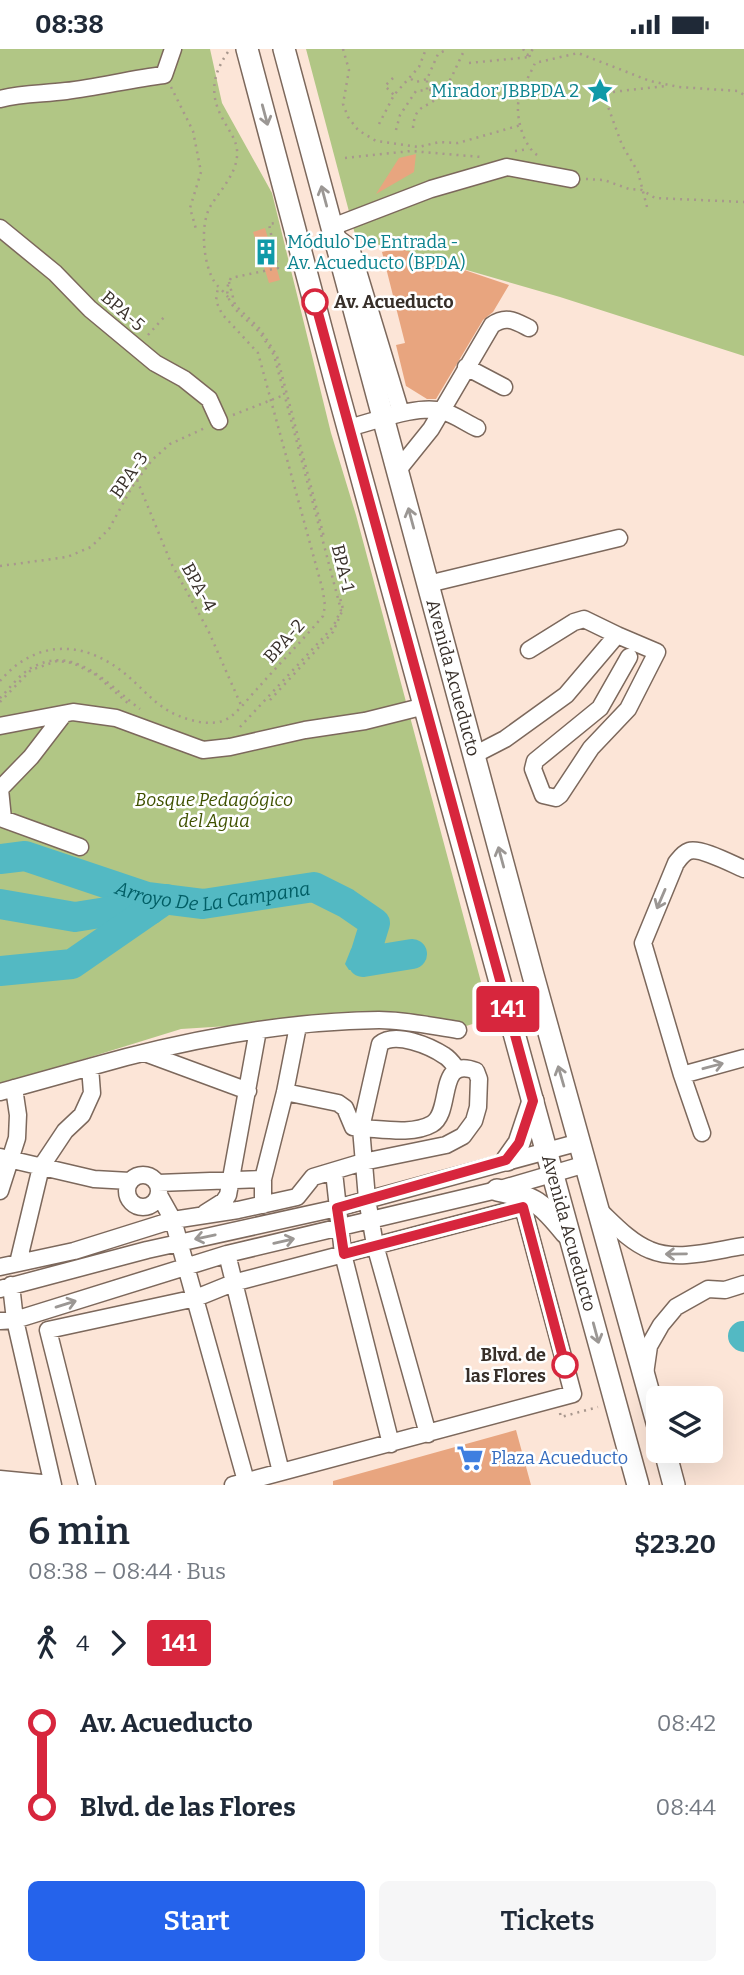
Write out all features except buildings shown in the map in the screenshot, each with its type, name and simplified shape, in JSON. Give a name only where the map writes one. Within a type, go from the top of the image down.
[{"type":"main road","name":"Avenida Acueducto","points":[[247,49],[337,389],[638,1485]]},
{"type":"main road","name":"Avenida Acueducto","points":[[284,49],[373,381],[392,417],[398,470],[647,1386]]},
{"type":"main road","points":[[337,389],[373,381]]},
{"type":"main road","points":[[506,1160],[519,1143],[533,1101]]},
{"type":"main road","points":[[497,1190],[527,1196],[545,1207],[570,1238]]},
{"type":"main road","points":[[668,1463],[674,1485]]},
{"type":"street","points":[[0,99],[22,93],[62,92],[164,75],[173,49]]},
{"type":"street","points":[[392,417],[351,248],[334,232],[430,189],[507,167],[571,179]]},
{"type":"street","name":"BPA-5","points":[[0,228],[55,273],[90,309],[136,348],[155,363],[184,379],[209,400],[219,421]]},
{"type":"street","points":[[398,470],[421,443],[492,325],[500,319],[511,319],[529,328]]},
{"type":"street","points":[[466,366],[504,387]]},
{"type":"street","points":[[348,428],[413,410],[441,411],[477,428]]},
{"type":"street","points":[[428,584],[619,538]]},
{"type":"street","points":[[529,650],[574,622],[584,619],[657,652],[621,719],[598,739],[560,795],[550,798],[543,795],[533,769],[535,761],[600,708],[629,657]]},
{"type":"street","points":[[474,755],[505,739],[566,695],[617,635]]},
{"type":"street","points":[[0,726],[73,712],[116,718],[203,751],[365,721],[425,706]]},
{"type":"street","points":[[64,714],[31,757],[0,789],[3,819],[8,824],[80,847]]},
{"type":"street","points":[[588,718],[598,739]]},
{"type":"street","points":[[702,1133],[643,943],[676,863],[684,854],[691,849],[700,851],[744,869]]},
{"type":"street","points":[[0,1191],[5,1159],[17,1138],[18,1115],[7,1090],[144,1052],[258,1030],[379,1020],[458,1030]]},
{"type":"street","points":[[262,1205],[263,1179],[298,1026]]},
{"type":"street","points":[[200,1217],[228,1195],[258,1030]]},
{"type":"street","points":[[428,1434],[375,1245],[367,1199],[361,1128],[380,1044],[386,1038],[425,1046],[446,1057],[457,1069]]},
{"type":"street","points":[[144,1052],[248,1091]]},
{"type":"street","points":[[682,1075],[744,1058]]},
{"type":"street","points":[[18,1263],[41,1167],[65,1131],[82,1115],[92,1093],[90,1067]]},
{"type":"street","points":[[0,1267],[74,1251],[173,1220],[297,1197],[313,1177],[363,1162],[446,1145],[463,1136],[474,1121],[478,1107],[479,1079],[476,1071],[465,1067],[457,1069],[451,1075],[438,1119],[430,1125],[413,1130],[353,1127],[345,1108],[338,1103],[285,1092]]},
{"type":"street","points":[[430,1125],[446,1145]]},
{"type":"street","points":[[0,1479],[52,1485],[19,1337],[8,1320],[5,1287],[146,1250],[337,1208],[580,1142]]},
{"type":"street","points":[[5,1159],[94,1179],[130,1181],[141,1175],[148,1175],[173,1220],[180,1242],[196,1298],[240,1483],[573,1394],[523,1207],[233,1283],[196,1298],[19,1337]]},
{"type":"street","points":[[8,1320],[227,1254],[497,1190],[586,1164]]},
{"type":"street","points":[[334,1172],[344,1254],[391,1444]]},
{"type":"street","points":[[158,1189],[186,1181],[230,1182],[263,1179]]},
{"type":"street","points":[[130,1181],[127,1193],[133,1204],[139,1207],[151,1205],[158,1189]]},
{"type":"street","points":[[139,1207],[151,1277]]},
{"type":"street","points":[[598,1209],[638,1244],[666,1255],[744,1246]]},
{"type":"street","points":[[227,1254],[281,1472]]},
{"type":"street","points":[[644,1376],[649,1346],[676,1307],[708,1289],[719,1279],[744,1273]]},
{"type":"street","points":[[708,1289],[725,1290],[744,1284]]},
{"type":"street","points":[[48,1329],[87,1485]]},
{"type":"path","name":"BPA-2","points":[[0,681],[19,663],[50,648],[86,652],[118,669],[155,704],[174,716],[203,723],[224,720],[241,706],[323,617],[323,591],[258,353],[222,314],[216,301],[218,286],[207,260],[205,232],[208,211],[234,170],[238,152],[235,139],[214,100],[213,85],[219,66],[230,49]]},
{"type":"path","points":[[343,49],[349,70],[344,104],[348,117],[358,130],[376,141],[419,146],[439,142],[458,143],[521,125]]},
{"type":"path","points":[[379,124],[394,95],[419,67],[426,49]]},
{"type":"path","points":[[428,90],[427,79],[438,54],[448,49]]},
{"type":"path","points":[[413,128],[414,117],[421,106],[439,96],[465,49]]},
{"type":"path","points":[[523,49],[535,63]]},
{"type":"path","points":[[469,63],[529,55],[533,49]]},
{"type":"path","points":[[535,63],[578,53],[650,81],[738,91],[744,95]]},
{"type":"path","points":[[535,63],[518,103],[521,125],[529,149],[545,160]]},
{"type":"path","points":[[164,75],[193,131],[201,172],[190,208],[196,229]]},
{"type":"path","points":[[393,78],[385,86],[394,95]]},
{"type":"path","points":[[410,78],[416,82],[427,79]]},
{"type":"path","points":[[647,207],[638,172],[622,145],[603,93],[670,85]]},
{"type":"path","points":[[396,130],[400,115],[416,91],[443,89]]},
{"type":"path","points":[[505,153],[529,149]]},
{"type":"path","points":[[345,157],[411,152],[481,157]]},
{"type":"path","points":[[571,179],[604,180],[629,189],[642,190],[655,198],[744,202]]},
{"type":"path","points":[[228,297],[231,278],[278,268],[269,224],[292,218]]},
{"type":"path","name":"BPA-1","points":[[218,286],[234,308],[259,331],[274,355],[341,610],[333,627],[236,733],[333,632],[343,609],[277,356],[260,328],[235,305],[229,282]]},
{"type":"path","points":[[136,348],[164,316]]},
{"type":"path","name":"BPA-3","points":[[0,566],[67,557],[91,547],[109,529],[137,480],[152,460],[170,444],[284,395]]},
{"type":"path","name":"BPA-4","points":[[137,480],[171,563],[208,630],[241,706]]},
{"type":"path","points":[[0,700],[30,668],[57,659],[74,661],[99,675],[140,711]]},
{"type":"green space","name":"Bosque Pedagógico del Agua","points":[[0,49],[210,49],[222,103],[272,193],[331,433],[356,515],[481,982],[482,1021],[463,1027],[386,1016],[181,1029],[0,1085]]},
{"type":"green space","points":[[306,49],[744,49],[744,356],[560,297],[356,238]]},
{"type":"water","points":[[363,942],[371,954],[370,961],[360,970],[349,970],[345,964],[351,949]]},
{"type":"waterway","name":"Arroyo De La Campana","points":[[0,859],[25,856],[147,897],[203,904],[314,887],[346,903],[375,923],[363,962],[412,954]]},
{"type":"waterway","points":[[0,971],[72,964],[166,899]]},
{"type":"waterway","points":[[0,904],[75,917],[119,910],[150,910]]},
{"type":"bus line","name":"141","points":[[315,302],[533,1101],[519,1143],[506,1160],[337,1208],[344,1254],[523,1207],[565,1365]]},
{"type":"place","name":"Mirador JBBPDA 2","points":[[600,91]]},
{"type":"place","name":"Módulo De Entrada - Av. Acueducto (BPDA)","points":[[266,252]]},
{"type":"place","name":"Av. Acueducto","points":[[315,302]]},
{"type":"place","name":"Blvd. de las Flores","points":[[565,1365]]},
{"type":"place","name":"Plaza Acueducto","points":[[470,1458]]}]
